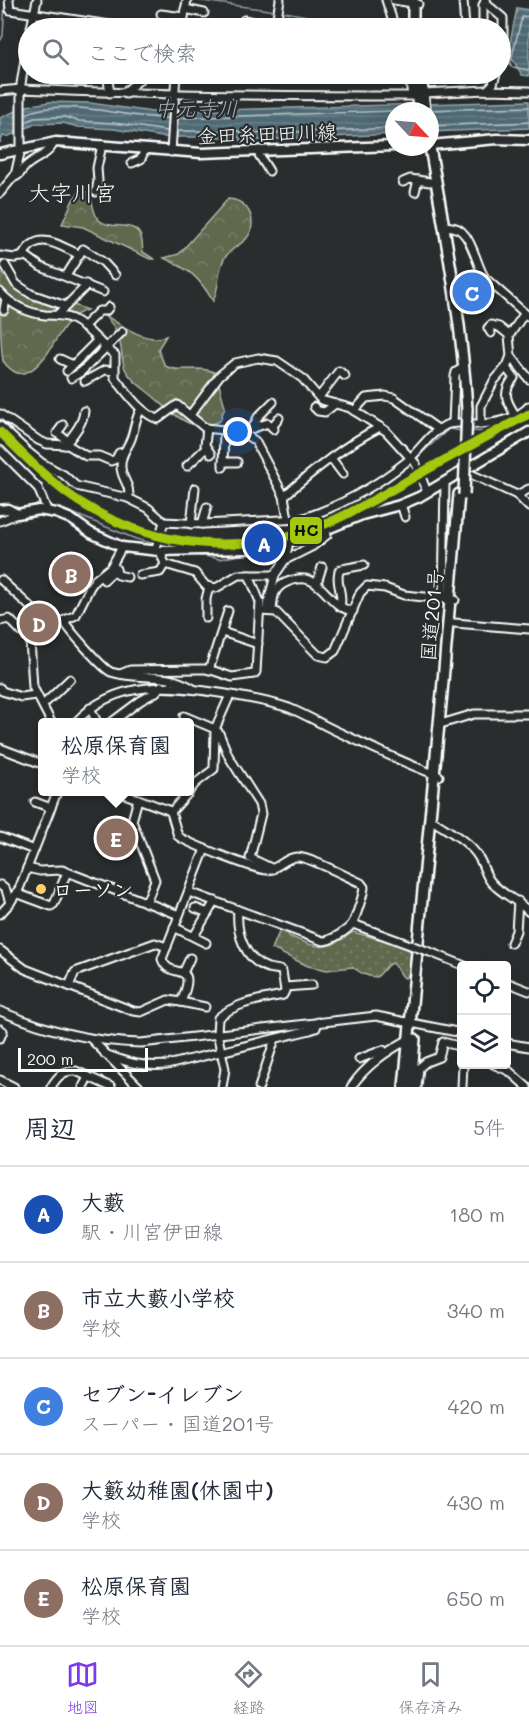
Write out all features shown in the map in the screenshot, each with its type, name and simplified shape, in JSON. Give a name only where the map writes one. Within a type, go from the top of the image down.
[{"type":"highway","points":[[414,18],[415,2]]},
{"type":"highway","points":[[415,2],[417,18]]},
{"type":"highway","points":[[416,84],[421,102]]},
{"type":"highway","points":[[418,102],[420,84]]},
{"type":"highway","name":"国道201号","points":[[426,156],[461,369],[465,408]]},
{"type":"highway","name":"国道201号","points":[[404,1087],[410,1064],[436,775],[461,494],[465,408],[464,362],[432,156]]},
{"type":"highway","name":"国道201号","points":[[411,1087],[409,1039],[413,1022],[435,822],[436,775],[444,723],[454,623],[450,599]]},
{"type":"main road","points":[[439,145],[497,139],[529,141]]},
{"type":"main road","name":"金田糸田田川線","points":[[0,154],[21,147],[54,142],[201,153],[385,146]]},
{"type":"main road","points":[[0,510],[8,509],[17,514],[47,510],[71,519],[91,533],[122,547],[157,551],[244,549],[289,543],[326,533],[428,492],[529,432]]},
{"type":"street","points":[[9,0],[10,10],[57,18]]},
{"type":"street","points":[[33,18],[37,0]]},
{"type":"street","points":[[183,18],[187,0]]},
{"type":"street","points":[[277,18],[280,0]]},
{"type":"street","points":[[386,0],[392,18]]},
{"type":"street","points":[[394,0],[415,2]]},
{"type":"street","points":[[463,0],[464,18]]},
{"type":"street","points":[[483,18],[485,0]]},
{"type":"street","points":[[485,0],[503,18]]},
{"type":"street","points":[[161,14],[204,13]]},
{"type":"street","points":[[14,177],[21,147],[22,84]]},
{"type":"street","points":[[109,84],[110,93]]},
{"type":"street","points":[[126,94],[126,91],[134,84]]},
{"type":"street","points":[[171,149],[175,84]]},
{"type":"street","points":[[413,84],[418,96]]},
{"type":"street","points":[[487,90],[493,84]]},
{"type":"street","points":[[0,91],[174,96],[418,96],[487,90],[529,91]]},
{"type":"street","points":[[0,193],[25,167],[47,152],[54,142]]},
{"type":"street","points":[[96,192],[97,168],[102,145]]},
{"type":"street","points":[[132,163],[141,159],[145,149]]},
{"type":"street","points":[[259,150],[259,155],[269,171]]},
{"type":"street","points":[[403,182],[410,179],[430,182]]},
{"type":"street","points":[[416,192],[418,180]]},
{"type":"street","points":[[444,227],[449,226],[464,234],[473,248],[484,278],[527,316],[509,335]]},
{"type":"street","points":[[22,257],[25,250],[37,241],[44,240],[78,254]]},
{"type":"street","points":[[66,276],[83,249],[103,262],[115,275]]},
{"type":"street","points":[[0,256],[26,256],[41,267],[103,292]]},
{"type":"street","points":[[5,265],[16,284],[31,294],[66,306]]},
{"type":"street","points":[[9,273],[17,266]]},
{"type":"street","points":[[57,315],[86,284]]},
{"type":"street","points":[[0,292],[6,298],[33,313],[70,318],[83,327],[115,355],[115,378],[141,409],[158,419],[177,405],[207,428],[242,432],[251,437],[259,445],[284,496],[288,519]]},
{"type":"street","points":[[4,310],[6,298]]},
{"type":"street","points":[[83,327],[99,311],[106,311],[110,307]]},
{"type":"street","points":[[481,424],[481,406],[494,381],[506,368],[511,356],[509,335],[499,327],[491,325],[488,328],[491,333]]},
{"type":"street","points":[[98,340],[73,365],[69,374],[81,372],[122,332]]},
{"type":"street","points":[[511,356],[529,379]]},
{"type":"street","points":[[190,415],[220,375],[235,363],[248,359],[266,358],[277,361],[302,378],[319,398],[354,411],[386,431],[417,464],[428,492]]},
{"type":"street","points":[[60,359],[73,365]]},
{"type":"street","points":[[506,368],[514,378],[507,387],[507,404],[516,416]]},
{"type":"street","points":[[453,423],[455,376],[456,372],[461,369]]},
{"type":"street","points":[[85,381],[105,370],[114,371]]},
{"type":"street","points":[[319,398],[339,371],[345,376]]},
{"type":"street","points":[[354,411],[366,398],[385,396],[394,398],[439,430]]},
{"type":"street","points":[[253,427],[258,417],[273,402]]},
{"type":"street","points":[[314,407],[318,411],[326,412],[335,404]]},
{"type":"street","points":[[0,426],[42,464],[63,475],[76,486],[128,498],[148,508],[164,522],[202,524],[301,519],[314,515],[375,486],[411,458],[439,430],[453,423],[481,424],[516,416],[529,406]]},
{"type":"street","points":[[63,424],[57,433],[66,443],[86,456],[99,456],[111,461],[123,452],[130,442],[136,417],[141,409]]},
{"type":"street","points":[[0,414],[47,444],[66,443],[78,429],[84,411]]},
{"type":"street","points":[[242,432],[268,423],[273,428],[279,418]]},
{"type":"street","points":[[284,496],[331,458],[380,427]]},
{"type":"street","points":[[187,466],[209,451],[207,428]]},
{"type":"street","points":[[224,430],[223,464],[237,462]]},
{"type":"street","points":[[0,450],[38,488],[47,510]]},
{"type":"street","points":[[123,452],[121,466],[130,490],[128,498]]},
{"type":"street","points":[[331,458],[343,474]]},
{"type":"street","points":[[464,471],[517,495],[529,507]]},
{"type":"street","points":[[270,608],[281,616],[318,655],[327,657],[333,655],[360,593],[367,586],[385,588],[404,595],[450,599],[445,482]]},
{"type":"street","points":[[191,524],[195,488]]},
{"type":"street","points":[[517,495],[529,489]]},
{"type":"street","points":[[401,504],[405,517]]},
{"type":"street","points":[[202,524],[207,507]]},
{"type":"street","points":[[0,521],[17,514]]},
{"type":"street","points":[[164,522],[157,551],[165,564],[195,573],[209,587],[216,588],[234,577],[275,575]]},
{"type":"street","points":[[285,560],[313,546],[326,533]]},
{"type":"street","points":[[270,608],[275,575],[285,560],[289,543]]},
{"type":"street","points":[[104,580],[115,566],[122,547]]},
{"type":"street","points":[[140,575],[160,572],[165,564]]},
{"type":"street","points":[[340,607],[343,594],[339,585],[339,571],[364,565]]},
{"type":"street","points":[[115,566],[120,576],[127,577]]},
{"type":"street","points":[[30,640],[50,625],[76,615],[95,580],[115,566]]},
{"type":"street","points":[[317,583],[322,567]]},
{"type":"street","points":[[120,674],[134,670],[209,670],[232,677],[254,674],[256,672],[260,611],[258,595],[249,575]]},
{"type":"street","points":[[270,608],[273,595],[280,585],[296,579],[309,579],[317,583],[340,607],[353,611]]},
{"type":"street","points":[[1,580],[50,625]]},
{"type":"street","points":[[206,618],[206,599],[209,587]]},
{"type":"street","points":[[260,611],[270,608]]},
{"type":"street","points":[[209,670],[228,611]]},
{"type":"street","points":[[22,632],[40,614]]},
{"type":"street","points":[[0,621],[9,619],[30,640],[33,687],[49,718]]},
{"type":"street","points":[[64,621],[107,670],[120,674],[174,679],[193,688]]},
{"type":"street","points":[[454,623],[529,629]]},
{"type":"street","points":[[222,632],[258,644]]},
{"type":"street","points":[[43,705],[70,679]]},
{"type":"street","points":[[81,718],[90,708],[102,701],[140,688],[161,686],[193,688],[289,708],[413,767],[436,775]]},
{"type":"street","points":[[118,718],[161,686]]},
{"type":"street","points":[[0,688],[2,691],[21,697],[36,695]]},
{"type":"street","points":[[194,785],[214,769],[215,729],[230,695]]},
{"type":"street","points":[[90,708],[95,718]]},
{"type":"street","points":[[444,723],[474,714],[529,714]]},
{"type":"street","points":[[184,716],[189,718]]},
{"type":"street","points":[[194,720],[219,733],[229,758],[260,804],[261,814],[250,858],[273,869]]},
{"type":"street","points":[[0,748],[38,762]]},
{"type":"street","points":[[0,914],[16,893],[56,796]]},
{"type":"street","points":[[130,796],[171,812]]},
{"type":"street","points":[[171,812],[185,796]]},
{"type":"street","points":[[138,799],[132,820],[155,880],[146,903]]},
{"type":"street","points":[[35,802],[51,808]]},
{"type":"street","points":[[171,812],[178,836],[205,849],[261,870],[273,869],[290,858],[297,857],[361,883],[364,887],[353,924],[333,939],[323,941],[189,892]]},
{"type":"street","points":[[435,822],[470,846],[479,857],[492,883],[503,894],[518,901],[529,912]]},
{"type":"street","points":[[0,837],[34,850]]},
{"type":"street","points":[[181,1002],[188,982],[183,973],[165,965],[162,958],[205,849]]},
{"type":"street","points":[[27,868],[40,871],[56,869],[67,872],[179,915]]},
{"type":"street","points":[[16,893],[51,906],[54,904],[67,872]]},
{"type":"street","points":[[0,885],[6,890],[10,903]]},
{"type":"street","points":[[194,936],[215,901]]},
{"type":"street","points":[[511,943],[516,931],[518,901]]},
{"type":"street","points":[[195,908],[208,913]]},
{"type":"street","points":[[222,1087],[225,1069],[217,1033],[218,1018],[238,1004],[283,995],[285,992],[282,970],[268,968],[257,963],[242,944],[238,910]]},
{"type":"street","points":[[353,924],[457,963]]},
{"type":"street","points":[[174,927],[206,943]]},
{"type":"street","points":[[69,987],[75,972],[155,943],[167,947]]},
{"type":"street","points":[[0,950],[25,969],[137,1012],[164,1001],[205,1007]]},
{"type":"street","points":[[183,973],[190,958]]},
{"type":"street","points":[[511,984],[529,991]]},
{"type":"street","points":[[285,987],[312,985]]},
{"type":"street","points":[[0,1011],[90,1039],[141,1043],[376,1016],[457,1033]]},
{"type":"street","points":[[105,1054],[129,1064],[167,1065],[310,1030],[316,1028],[318,1022]]},
{"type":"street","points":[[0,1029],[3,1031],[0,1038]]},
{"type":"street","points":[[90,1039],[139,1087]]},
{"type":"street","points":[[259,1087],[275,1039]]},
{"type":"street","points":[[351,1087],[360,1074],[377,1058],[409,1039]]},
{"type":"street","points":[[417,1087],[419,1068],[426,1062],[439,1057],[443,1042],[457,1046]]},
{"type":"street","points":[[511,1045],[529,1047]]},
{"type":"street","points":[[359,1059],[387,1048],[390,1050]]},
{"type":"street","points":[[462,1087],[463,1069]]},
{"type":"street","points":[[504,1069],[527,1087]]},
{"type":"street","points":[[51,1087],[64,1072],[76,1071],[111,1087]]},
{"type":"street","points":[[83,1087],[88,1077]]},
{"type":"street","points":[[0,1080],[14,1087]]},
{"type":"green space","points":[[84,190],[90,196],[99,220],[109,225],[133,228],[141,237],[143,252],[154,259],[83,227],[62,224],[73,200],[80,191]]},
{"type":"green space","points":[[228,199],[240,202],[250,213],[251,230],[245,240],[224,259],[213,301],[203,285],[193,275],[164,258],[179,254]]},
{"type":"green space","points":[[0,272],[12,282],[87,310],[68,322],[44,357],[34,368],[26,372],[17,373],[3,361]]},
{"type":"green space","points":[[99,312],[140,335],[158,338],[166,336],[158,349],[165,366],[177,369],[203,369],[216,373],[225,407],[220,421],[201,426],[184,421],[135,382],[123,364],[116,330]]},
{"type":"green space","points":[[280,930],[315,946],[336,943],[353,932],[382,938],[406,947],[411,952],[409,974],[403,977],[393,963],[377,977],[364,974],[352,967],[327,970],[308,966],[272,949]]},
{"type":"water","points":[[517,8],[529,10],[529,76],[522,75],[511,57],[511,37]]},
{"type":"water","points":[[529,101],[529,128],[439,132],[439,104]]},
{"type":"water","points":[[49,102],[90,103],[152,112],[385,105],[385,134],[241,141],[239,137],[162,137],[114,129],[78,127],[63,123],[35,124],[7,137],[3,136],[0,143],[0,118],[27,106]]},
{"type":"waterway","points":[[0,41],[3,36],[5,0]]},
{"type":"waterway","points":[[195,0],[276,11]]},
{"type":"waterway","points":[[280,11],[317,18]]},
{"type":"waterway","points":[[506,422],[513,427],[529,421]]},
{"type":"waterway","points":[[470,431],[487,432],[502,424]]},
{"type":"waterway","points":[[415,459],[449,429],[462,431]]},
{"type":"waterway","points":[[366,493],[389,480],[412,462]]},
{"type":"waterway","points":[[60,508],[136,539],[155,544]]},
{"type":"waterway","points":[[322,529],[318,521],[319,517],[325,514]]},
{"type":"waterway","points":[[159,545],[166,547]]},
{"type":"waterway","points":[[199,556],[219,559],[245,554],[284,554]]},
{"type":"transit line","name":"HC","points":[[0,432],[57,486],[107,517],[138,530],[169,538],[201,543],[234,544],[298,533],[330,522],[529,414]]},
{"type":"place","name":"セブン-イレブン","points":[[472,292]]},
{"type":"place","name":"大藪","points":[[264,543]]},
{"type":"place","name":"市立大藪小学校","points":[[71,574]]},
{"type":"place","name":"大籔幼稚園(休園中)","points":[[39,623]]},
{"type":"place","name":"松原保育園","points":[[116,838]]},
{"type":"place","name":"ローソン","points":[[41,889]]},
{"type":"district","name":"大字川宮","points":[[72,192]]},
{"type":"water label","name":"中元寺川","points":[[196,107]]}]
